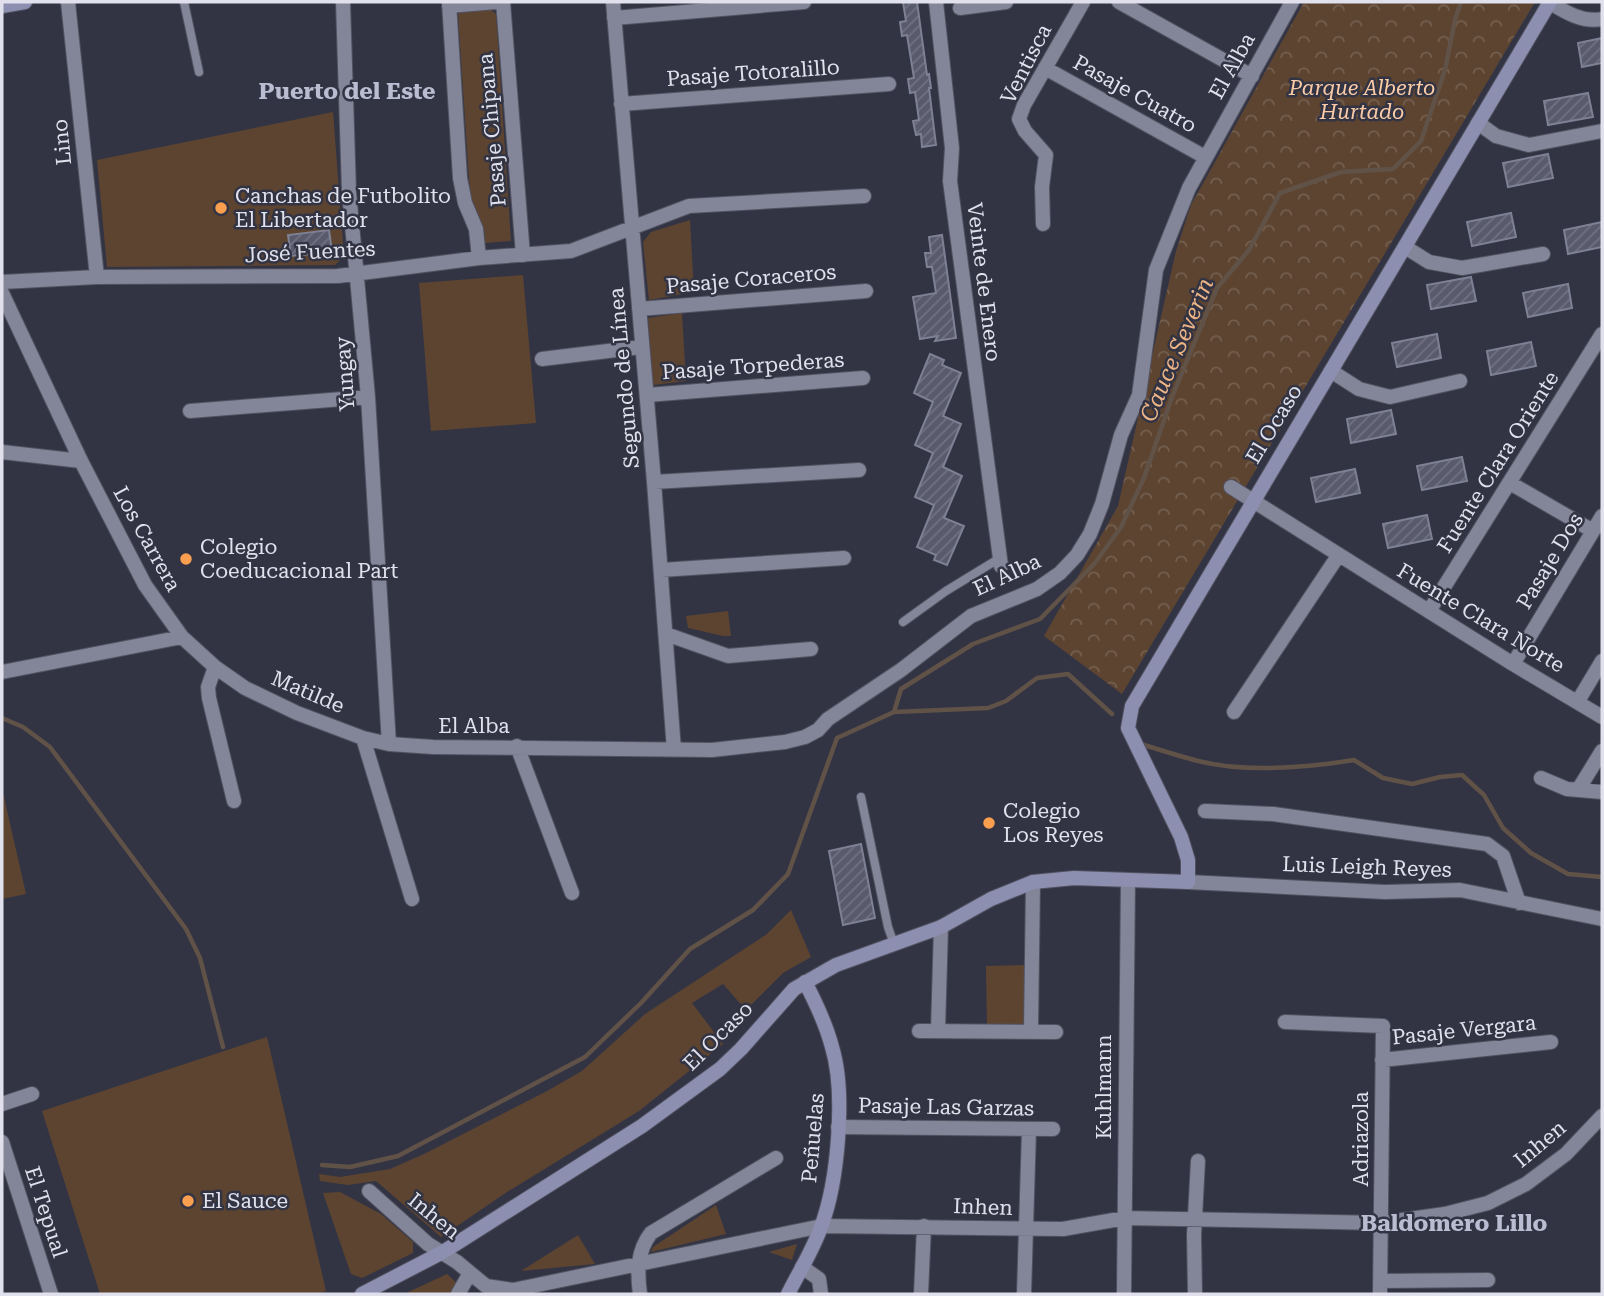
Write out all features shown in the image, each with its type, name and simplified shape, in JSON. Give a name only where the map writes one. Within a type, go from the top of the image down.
[{"type":"street","points":[[2,6],[25,2]]},
{"type":"street","name":"Lino","points":[[68,2],[97,277]]},
{"type":"street","name":"Yungay","points":[[343,2],[349,192],[368,397],[389,744]]},
{"type":"street","points":[[479,258],[476,229],[465,203],[460,178],[449,4],[496,2]]},
{"type":"street","name":"Pasaje Chipana","points":[[503,2],[523,255]]},
{"type":"street","name":"Segundo de Línea","points":[[613,2],[674,750]]},
{"type":"street","points":[[614,18],[716,5],[804,2]]},
{"type":"street","name":"Veinte de Enero","points":[[936,2],[952,148],[950,181],[1000,562]]},
{"type":"street","points":[[960,8],[1006,2]]},
{"type":"street","name":"Ventisca","points":[[1043,225],[1042,187],[1046,155],[1025,131],[1019,119],[1024,105],[1083,2]]},
{"type":"street","points":[[1119,2],[1252,76]]},
{"type":"street","name":"El Alba","points":[[389,744],[674,750],[748,747],[805,737],[901,670],[971,616],[1037,589],[1060,573],[1077,555],[1090,534],[1102,504],[1121,435],[1139,395],[1156,270],[1189,188],[1292,2]]},
{"type":"street","points":[[1549,2],[1568,14],[1602,19]]},
{"type":"street","name":"El Ocaso","points":[[1188,882],[1188,860],[1181,837],[1128,728],[1132,706],[1549,2]]},
{"type":"street","name":"Pasaje Cuatro","points":[[1045,68],[1205,157]]},
{"type":"street","name":"Pasaje Totoralillo","points":[[621,104],[889,84]]},
{"type":"street","points":[[1478,123],[1496,136],[1530,145],[1602,131]]},
{"type":"street","name":"José Fuentes","points":[[2,282],[97,277],[338,276],[479,258],[571,251],[689,206],[864,196]]},
{"type":"street","points":[[1405,247],[1429,261],[1462,268],[1543,254]]},
{"type":"street","name":"Pasaje Coraceros","points":[[639,309],[866,291]]},
{"type":"street","name":"Los Carrera","points":[[2,293],[81,461],[145,585],[181,637],[215,667]]},
{"type":"street","name":"Fuente Clara Oriente","points":[[1429,611],[1510,483],[1597,355],[1602,334]]},
{"type":"street","points":[[542,359],[641,347]]},
{"type":"street","points":[[1331,371],[1359,388],[1390,397],[1460,381]]},
{"type":"street","name":"Pasaje Torpederas","points":[[646,396],[863,379]]},
{"type":"street","points":[[190,411],[368,397]]},
{"type":"street","points":[[2,452],[81,461]]},
{"type":"street","points":[[654,482],[859,470]]},
{"type":"street","points":[[1510,483],[1593,531]]},
{"type":"street","name":"Fuente Clara Norte","points":[[1231,487],[1338,556],[1602,717]]},
{"type":"street","name":"Pasaje Dos","points":[[1513,664],[1602,516]]},
{"type":"street","points":[[1234,712],[1338,556]]},
{"type":"street","points":[[661,570],[844,558]]},
{"type":"street","points":[[666,634],[728,656],[811,649]]},
{"type":"street","points":[[2,672],[181,637]]},
{"type":"street","points":[[1578,701],[1602,661]]},
{"type":"street","points":[[215,667],[208,687],[209,698],[234,801]]},
{"type":"street","name":"Matilde","points":[[215,667],[245,688],[297,713],[363,738],[389,744]]},
{"type":"street","points":[[363,738],[412,900]]},
{"type":"street","points":[[517,746],[572,893]]},
{"type":"street","points":[[1578,790],[1602,751]]},
{"type":"street","points":[[1541,778],[1567,789],[1602,792]]},
{"type":"street","points":[[1205,811],[1273,814],[1487,844],[1503,856],[1519,903]]},
{"type":"street","name":"El Ocaso","points":[[362,1294],[443,1252],[642,1126],[703,1084],[741,1049],[780,1002],[805,982],[836,965],[941,926],[991,899],[1033,882],[1074,878],[1128,880]]},
{"type":"street","name":"Luis Leigh Reyes","points":[[1128,880],[1385,892],[1460,890],[1602,919]]},
{"type":"street","name":"Kuhlmann","points":[[1125,1294],[1128,880]]},
{"type":"street","points":[[1031,1030],[1033,882]]},
{"type":"street","points":[[938,1030],[941,926]]},
{"type":"street","name":"Peñuelas","points":[[788,1294],[822,1226],[832,1184],[838,1127],[839,1098],[833,1049],[823,1019],[805,982]]},
{"type":"street","name":"Adriazola","points":[[1285,1022],[1383,1026],[1380,1288]]},
{"type":"street","points":[[919,1031],[1056,1032]]},
{"type":"street","name":"Pasaje Vergara","points":[[1382,1060],[1551,1042]]},
{"type":"street","points":[[2,1104],[32,1094]]},
{"type":"street","name":"Inhen","points":[[369,1191],[428,1244],[443,1252],[486,1286],[513,1290],[822,1226],[1063,1229],[1125,1218],[1381,1223],[1445,1214],[1488,1203],[1526,1184],[1566,1154],[1602,1116]]},
{"type":"street","name":"Pasaje Las Garzas","points":[[838,1127],[1053,1129]]},
{"type":"street","points":[[1024,1294],[1029,1130]]},
{"type":"street","name":"El Tepual","points":[[2,1142],[51,1294]]},
{"type":"street","points":[[639,1294],[638,1265],[643,1244],[651,1233],[776,1158]]},
{"type":"street","points":[[1195,1294],[1198,1161]]},
{"type":"street","points":[[921,1294],[924,1226]]},
{"type":"street","points":[[802,1267],[819,1279],[821,1294]]},
{"type":"street","points":[[458,1294],[471,1273]]},
{"type":"street","points":[[1380,1288],[1488,1280]]},
{"type":"lane","points":[[184,2],[199,72]]},
{"type":"lane","points":[[903,622],[946,591],[1000,562]]},
{"type":"lane","points":[[861,797],[888,927],[894,944]]},
{"type":"green space","name":"Parque Alberto Hurtado","points":[[1304,2],[1535,2],[1122,694],[1044,636],[1118,506],[1176,251],[1191,205]]},
{"type":"green space","points":[[490,9],[496,14],[511,241],[485,243],[484,229],[470,194],[458,14],[465,10]]},
{"type":"green space","name":"Canchas de Futbolito El Libertador","points":[[333,112],[344,256],[335,265],[107,267],[97,160]]},
{"type":"green space","points":[[690,220],[694,292],[649,300],[643,242],[651,232]]},
{"type":"green space","points":[[523,275],[536,423],[431,431],[419,283]]},
{"type":"green space","points":[[682,313],[686,381],[653,385],[648,318]]},
{"type":"green space","points":[[728,611],[731,636],[688,628],[686,616]]},
{"type":"green space","points":[[2,788],[26,894],[2,899]]},
{"type":"green space","points":[[791,910],[811,957],[783,973],[746,1010],[723,984],[692,1003],[723,1044],[639,1111],[507,1192],[441,1237],[376,1181],[348,1185],[320,1181],[319,1174],[340,1177],[390,1169],[582,1071],[645,1014],[767,934]]},
{"type":"green space","points":[[1025,965],[1025,1025],[987,1026],[986,966]]},
{"type":"green space","name":"El Sauce","points":[[267,1037],[326,1291],[316,1294],[100,1294],[42,1111]]},
{"type":"green space","points":[[340,1192],[381,1214],[413,1242],[413,1253],[362,1278],[351,1274],[323,1193]]},
{"type":"green space","points":[[716,1205],[726,1234],[651,1252],[653,1247]]},
{"type":"green space","points":[[578,1235],[595,1264],[521,1271]]},
{"type":"green space","points":[[797,1244],[792,1260],[769,1252]]},
{"type":"green space","points":[[447,1274],[460,1286],[454,1294],[404,1294]]},
{"type":"building","points":[[903,2],[917,2],[931,88],[936,145],[922,147],[921,134],[916,135],[913,121],[919,120],[915,92],[910,93],[908,79],[914,78],[907,35],[902,36],[900,22],[906,21]]},
{"type":"building","points":[[1602,38],[1602,63],[1582,67],[1578,43]]},
{"type":"building","points":[[1588,93],[1593,117],[1548,125],[1544,101]]},
{"type":"building","points":[[1548,154],[1553,178],[1508,187],[1503,163]]},
{"type":"building","points":[[1511,213],[1516,237],[1472,246],[1467,222]]},
{"type":"building","points":[[1602,222],[1602,247],[1568,254],[1564,230]]},
{"type":"building","points":[[329,230],[332,252],[291,256],[288,235]]},
{"type":"building","points":[[942,235],[956,338],[935,341],[938,336],[920,339],[913,297],[936,293],[932,267],[927,267],[925,253],[931,253],[929,237]]},
{"type":"building","points":[[1471,277],[1476,301],[1431,309],[1427,285]]},
{"type":"building","points":[[1568,284],[1572,308],[1528,317],[1523,293]]},
{"type":"building","points":[[1437,334],[1441,358],[1397,367],[1392,343]]},
{"type":"building","points":[[1531,342],[1536,366],[1491,375],[1487,351]]},
{"type":"building","points":[[930,354],[944,360],[942,365],[961,373],[943,416],[961,424],[943,467],[962,476],[944,518],[964,526],[947,565],[934,560],[936,555],[917,547],[934,505],[915,497],[933,453],[915,445],[933,402],[914,393]]},
{"type":"building","points":[[1391,410],[1396,434],[1351,443],[1347,419]]},
{"type":"building","points":[[1462,457],[1467,481],[1422,490],[1417,466]]},
{"type":"building","points":[[1355,469],[1360,493],[1316,502],[1311,478]]},
{"type":"building","points":[[1427,515],[1432,539],[1388,548],[1383,524]]},
{"type":"building","points":[[861,844],[875,918],[843,925],[829,851]]},
{"type":"waterway","name":"Cauce Severin","points":[[894,712],[901,689],[973,644],[1040,619],[1095,563],[1121,527],[1144,478],[1172,397],[1217,288],[1249,250],[1280,193],[1341,172],[1393,169],[1421,141],[1445,70],[1461,2]]},
{"type":"waterway","points":[[322,1165],[350,1167],[398,1156],[585,1057],[641,1003],[690,949],[753,910],[788,874],[837,738],[894,712],[988,708],[1006,701],[1037,678],[1068,674],[1112,714]]},
{"type":"waterway","points":[[2,718],[23,727],[50,747],[186,929],[200,958],[223,1047]]},
{"type":"waterway","points":[[1141,744],[1198,761],[1236,767],[1296,767],[1354,760],[1383,778],[1412,784],[1462,775],[1484,795],[1503,828],[1531,853],[1568,874],[1602,877]]},
{"type":"place","name":"Canchas de Futbolito El Libertador","points":[[221,208]]},
{"type":"place","name":"Colegio Coeducacional Part","points":[[186,559]]},
{"type":"place","name":"Colegio Los Reyes","points":[[989,823]]},
{"type":"place","name":"El Sauce","points":[[188,1201]]},
{"type":"district","name":"Puerto del Este","points":[[347,91]]},
{"type":"district","name":"Baldomero Lillo","points":[[1454,1223]]}]
